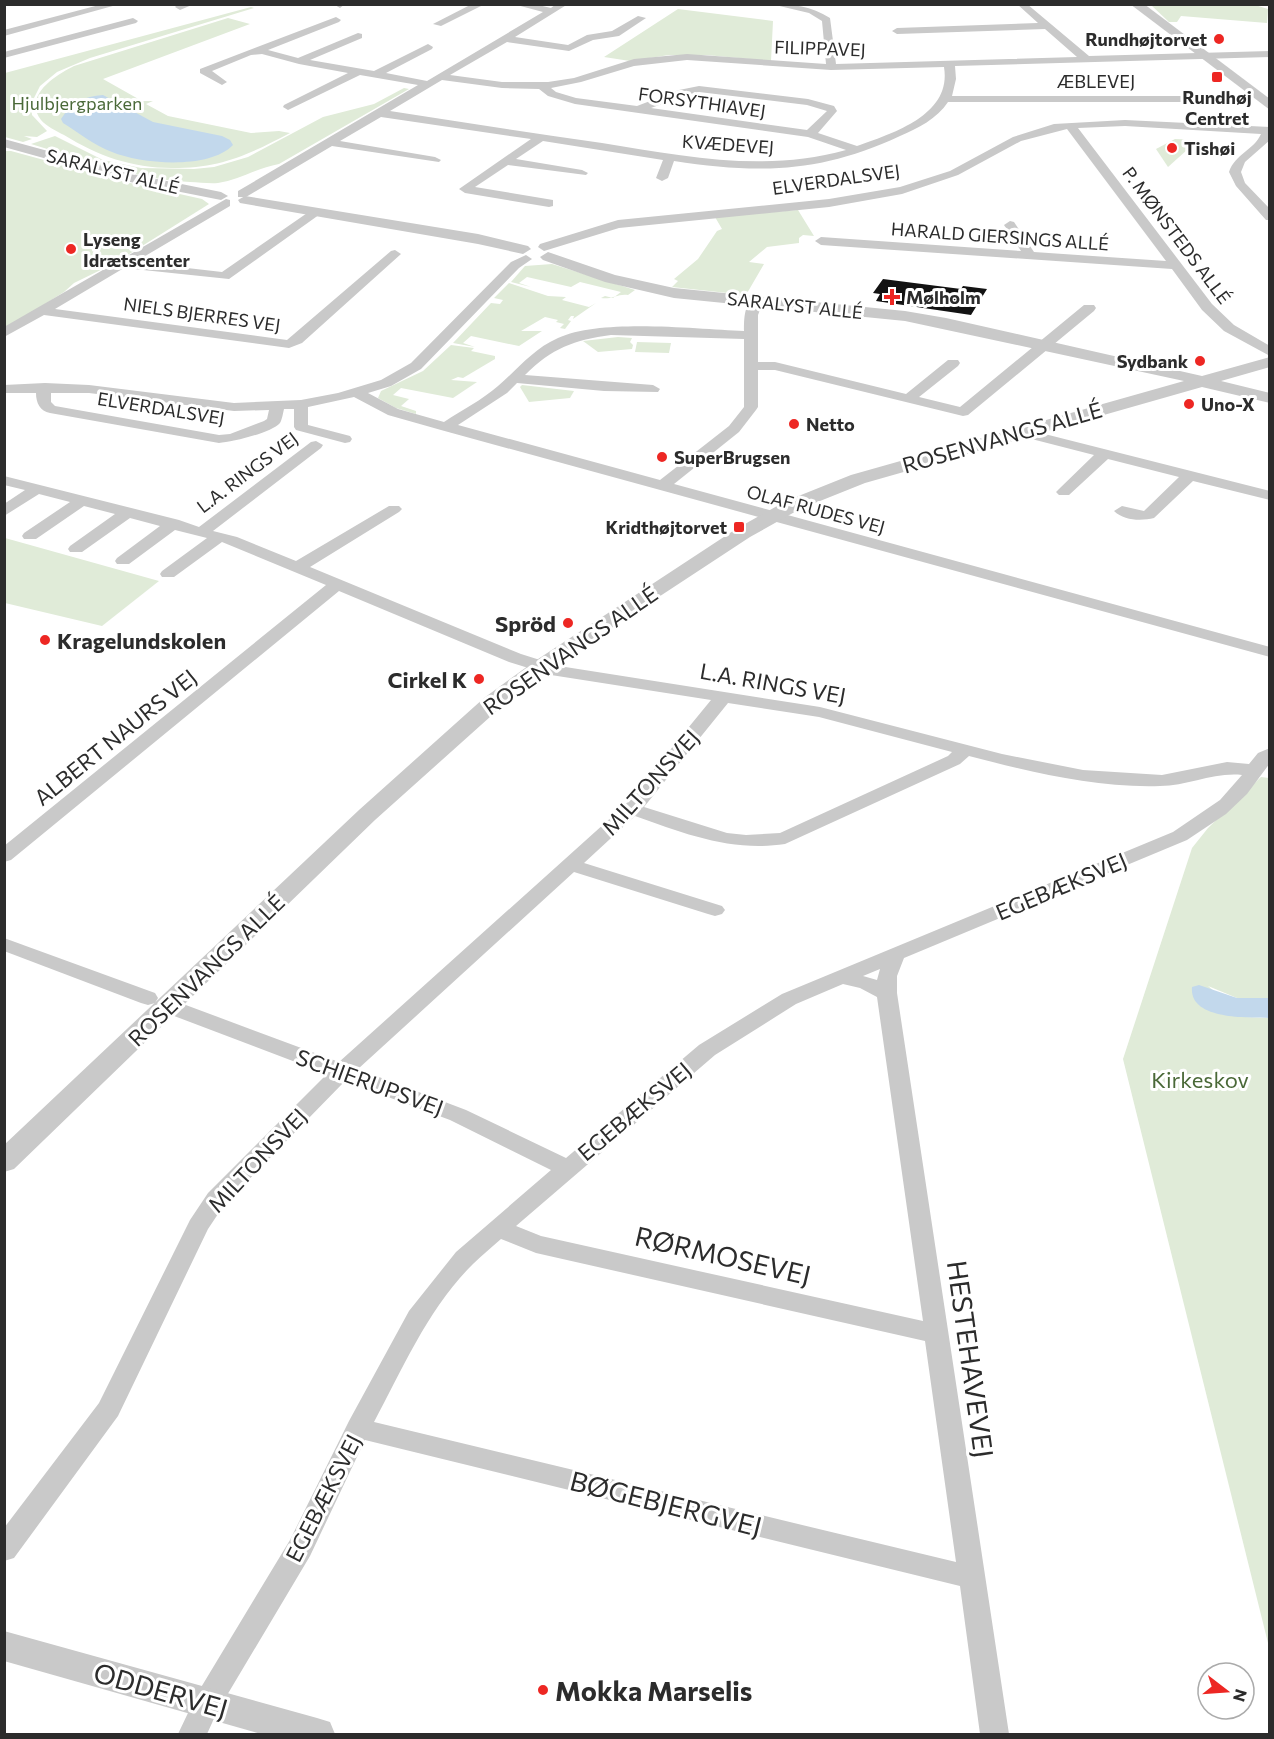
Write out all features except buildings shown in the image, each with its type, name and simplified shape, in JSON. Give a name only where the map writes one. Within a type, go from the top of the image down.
[{"type":"street","points":[[4,33],[116,4]]},
{"type":"street","points":[[438,24],[480,4]]},
{"type":"street","points":[[517,4],[553,11]]},
{"type":"street","points":[[244,197],[329,142],[564,4]]},
{"type":"street","points":[[775,4],[812,11],[827,20],[831,67]]},
{"type":"street","points":[[1021,4],[1086,59]]},
{"type":"street","points":[[1136,4],[1269,106]]},
{"type":"street","points":[[73,16],[108,28]]},
{"type":"street","points":[[506,39],[569,48],[591,37],[615,34],[641,18]]},
{"type":"street","points":[[262,51],[263,48],[336,20]]},
{"type":"street","points":[[4,55],[133,21]]},
{"type":"street","points":[[897,31],[1046,26]]},
{"type":"street","points":[[299,61],[358,36]]},
{"type":"street","points":[[373,76],[428,47]]},
{"type":"street","points":[[222,82],[204,71],[249,52],[262,51],[373,76],[428,84]]},
{"type":"street","name":"FILIPPAVEJ","points":[[441,77],[501,85],[542,86],[572,82],[637,62],[706,57],[831,67],[1269,54]]},
{"type":"street","points":[[946,99],[951,84],[949,63]]},
{"type":"street","points":[[288,107],[358,72]]},
{"type":"street","name":"FORSYTHIAVEJ","points":[[542,86],[552,94],[565,98],[810,134],[859,151]]},
{"type":"street","points":[[639,110],[683,92],[699,89],[808,102],[830,108],[831,114],[810,134]]},
{"type":"street","name":"ÆBLEVEJ","points":[[946,99],[1247,99]]},
{"type":"street","name":"KVÆDEVEJ","points":[[379,113],[722,165],[759,167],[811,163],[859,151],[929,116],[946,99]]},
{"type":"street","name":"ELVERDALSVEJ","points":[[546,252],[618,224],[829,203],[902,190],[954,173],[1017,139],[1045,129],[1070,125],[1125,123],[1269,130]]},
{"type":"street","name":"P. MØNSTEDS ALLÉ","points":[[1070,125],[1207,307],[1229,328],[1269,352]]},
{"type":"street","points":[[1269,130],[1265,139],[1240,160],[1235,172],[1240,184],[1269,217]]},
{"type":"street","points":[[540,138],[465,189],[549,203]]},
{"type":"street","points":[[329,142],[435,160]]},
{"type":"street","name":"SARALYST ALLÉ","points":[[4,143],[130,178],[224,199],[244,197]]},
{"type":"street","name":"KVÆDEVEJ","points":[[662,178],[670,157]]},
{"type":"street","points":[[507,161],[582,173]]},
{"type":"street","points":[[244,197],[317,212],[478,239],[524,254],[546,252]]},
{"type":"street","points":[[4,333],[123,264],[224,199]]},
{"type":"street","points":[[123,264],[224,276],[317,212]]},
{"type":"street","points":[[1010,225],[1030,256]]},
{"type":"street","name":"HARALD GIERSINGS ALLÉ","points":[[821,241],[1177,266]]},
{"type":"street","name":"SARALYST ALLÉ","points":[[546,252],[611,279],[644,287],[756,302],[918,318],[1147,369],[1192,383],[1269,398]]},
{"type":"street","name":"NIELS BJERRES VEJ","points":[[42,310],[289,344],[297,340],[395,254]]},
{"type":"street","name":"ELVERDALSVEJ","points":[[4,389],[45,387],[104,390],[211,405],[277,406],[301,404],[357,393],[386,383],[416,366],[524,254]]},
{"type":"street","points":[[661,487],[734,429],[747,414],[752,398],[751,315],[756,302]]},
{"type":"street","points":[[751,366],[763,364],[775,366],[956,412],[967,410],[1089,308]]},
{"type":"street","points":[[446,427],[490,399],[534,358],[550,347],[585,334],[611,331],[750,335]]},
{"type":"street","name":"ROSENVANGS ALLÉ","points":[[4,1162],[158,1002],[492,703],[540,667],[771,517],[858,479],[1269,362]]},
{"type":"street","points":[[907,400],[953,363]]},
{"type":"street","points":[[513,378],[604,387],[653,389]]},
{"type":"street","name":"ELVERDALSVEJ","points":[[45,387],[45,405],[58,412],[219,439],[232,438],[269,424],[274,421],[277,406]]},
{"type":"street","name":"OLAF RUDES VEJ","points":[[357,393],[393,412],[1269,652]]},
{"type":"street","points":[[301,404],[301,427],[345,439]]},
{"type":"street","points":[[1021,432],[1269,496]]},
{"type":"street","name":"L.A. RINGS VEJ","points":[[203,531],[316,445]]},
{"type":"street","points":[[1064,492],[1104,453]]},
{"type":"street","points":[[1122,511],[1139,516],[1149,515],[1189,476]]},
{"type":"street","name":"L.A. RINGS VEJ","points":[[4,480],[220,536],[540,667],[570,674],[820,712],[1043,769],[1120,780],[1162,781],[1227,768],[1252,770]]},
{"type":"street","points":[[4,511],[38,488]]},
{"type":"street","points":[[30,536],[82,500]]},
{"type":"street","points":[[298,567],[394,509]]},
{"type":"street","points":[[76,549],[128,512]]},
{"type":"street","name":"L.A. RINGS VEJ","points":[[123,561],[174,523]]},
{"type":"street","name":"L.A. RINGS VEJ","points":[[168,574],[220,536]]},
{"type":"street","name":"ALBERT NAURS VEJ","points":[[4,856],[338,584]]},
{"type":"street","name":"MILTONSVEJ","points":[[4,1550],[109,1409],[198,1226],[216,1199],[341,1072],[632,810],[724,696]]},
{"type":"street","points":[[632,810],[722,838],[746,843],[765,843],[785,838],[954,760],[965,750]]},
{"type":"street","name":"EGEBÆKSVEJ","points":[[192,1734],[207,1703],[300,1548],[358,1428],[418,1318],[464,1258],[566,1168],[707,1050],[780,1004],[1180,836],[1221,810],[1242,788],[1257,762],[1269,753]]},
{"type":"street","points":[[571,864],[715,910]]},
{"type":"street","name":"SCHIERUPSVEJ","points":[[4,944],[458,1114],[566,1168]]},
{"type":"street","name":"HESTEHAVEVEJ","points":[[896,954],[887,976],[887,993],[995,1734]]},
{"type":"street","points":[[840,977],[866,983],[887,993]]},
{"type":"street","name":"RØRMOSEVEJ","points":[[497,1228],[536,1244],[937,1334]]},
{"type":"street","name":"BØGEBJERGVEJ","points":[[358,1428],[973,1578]]},
{"type":"street","name":"ODDERVEJ","points":[[4,1646],[317,1734]]},
{"type":"green space","points":[[1151,5],[1255,5],[1268,9],[1267,23],[1181,16],[1177,22],[1169,22]]},
{"type":"green space","points":[[254,8],[90,58],[57,72],[40,86],[31,104],[32,115],[47,131],[37,137],[24,136],[32,139],[23,142],[5,137],[5,73]]},
{"type":"green space","points":[[678,9],[773,21],[771,61],[706,55],[669,55],[630,61],[604,57]]},
{"type":"green space","name":"Hjulbjergparken","points":[[228,18],[250,24],[103,79],[142,101],[153,101],[146,104],[168,116],[251,133],[279,131],[290,133],[261,148],[234,159],[205,166],[172,168],[143,166],[90,149],[48,126],[36,111],[38,95],[44,87],[74,66]]},
{"type":"green space","points":[[404,88],[409,89],[279,164],[218,183],[170,180],[129,173],[31,144],[55,136],[103,160],[141,168],[214,167],[248,157],[323,117],[374,104]]},
{"type":"green space","points":[[1175,139],[1198,140],[1168,167],[1156,149]]},
{"type":"green space","name":"Lyseng Idrætscenter","points":[[5,151],[202,199],[209,204],[115,263],[74,283],[64,292],[5,329]]},
{"type":"green space","points":[[798,210],[814,236],[803,235],[799,238],[799,243],[767,247],[749,262],[764,264],[746,295],[672,287],[678,281],[674,279],[698,259],[717,231],[722,229],[715,217]]},
{"type":"green space","points":[[552,264],[635,290],[628,295],[615,296],[621,292],[580,282],[571,287],[527,277],[519,283],[531,287],[511,282],[525,266]]},
{"type":"green space","points":[[509,283],[548,296],[566,297],[562,300],[589,307],[596,303],[573,319],[574,316],[571,316],[568,320],[571,321],[565,329],[560,328],[564,324],[556,322],[558,320],[545,317],[521,331],[542,331],[519,346],[471,336],[463,343],[475,347],[453,343],[491,303],[500,304],[503,300],[494,298]]},
{"type":"green space","points":[[618,337],[632,338],[630,342],[633,345],[632,349],[598,352],[583,341]]},
{"type":"green space","points":[[637,342],[671,343],[669,353],[635,352]]},
{"type":"green space","points":[[451,345],[474,348],[471,351],[495,356],[495,359],[463,378],[458,377],[451,380],[477,382],[453,398],[401,388],[393,395],[409,399],[401,406],[416,411],[416,414],[396,408],[378,398],[381,391],[423,371]]},
{"type":"green space","points":[[522,385],[574,391],[570,398],[529,402],[520,387]]},
{"type":"green space","points":[[5,538],[159,581],[102,626],[5,603]]},
{"type":"green space","name":"Kirkeskov","points":[[1261,777],[1269,778],[1269,998],[1237,998],[1208,986],[1245,1017],[1269,1018],[1269,1647],[1123,1059],[1192,848],[1208,828]]},
{"type":"water","points":[[103,95],[153,122],[222,136],[230,140],[233,145],[222,153],[192,161],[157,162],[112,152],[87,139],[63,123],[61,119],[79,101]]},
{"type":"water","points":[[1199,985],[1237,998],[1269,998],[1269,1018],[1234,1016],[1209,1011],[1200,1006],[1194,998],[1192,987]]},
{"type":"place","name":"Rundhøjtorvet","points":[[1219,39]]},
{"type":"place","name":"Rundhøj Centret","points":[[1217,77]]},
{"type":"place","name":"Tishøi","points":[[1172,148]]},
{"type":"place","name":"Lyseng Idrætscenter","points":[[71,249]]},
{"type":"place","name":"Mølholm","points":[[892,297]]},
{"type":"place","name":"Sydbank","points":[[1200,361]]},
{"type":"place","name":"Uno-X","points":[[1189,404]]},
{"type":"place","name":"Netto","points":[[794,424]]},
{"type":"place","name":"SuperBrugsen","points":[[662,457]]},
{"type":"place","name":"Kridthøjtorvet","points":[[739,527]]},
{"type":"place","name":"Spröd","points":[[568,623]]},
{"type":"place","name":"Kragelundskolen","points":[[45,640]]},
{"type":"place","name":"Cirkel K","points":[[479,679]]},
{"type":"place","name":"Mokka Marselis","points":[[543,1690]]}]
